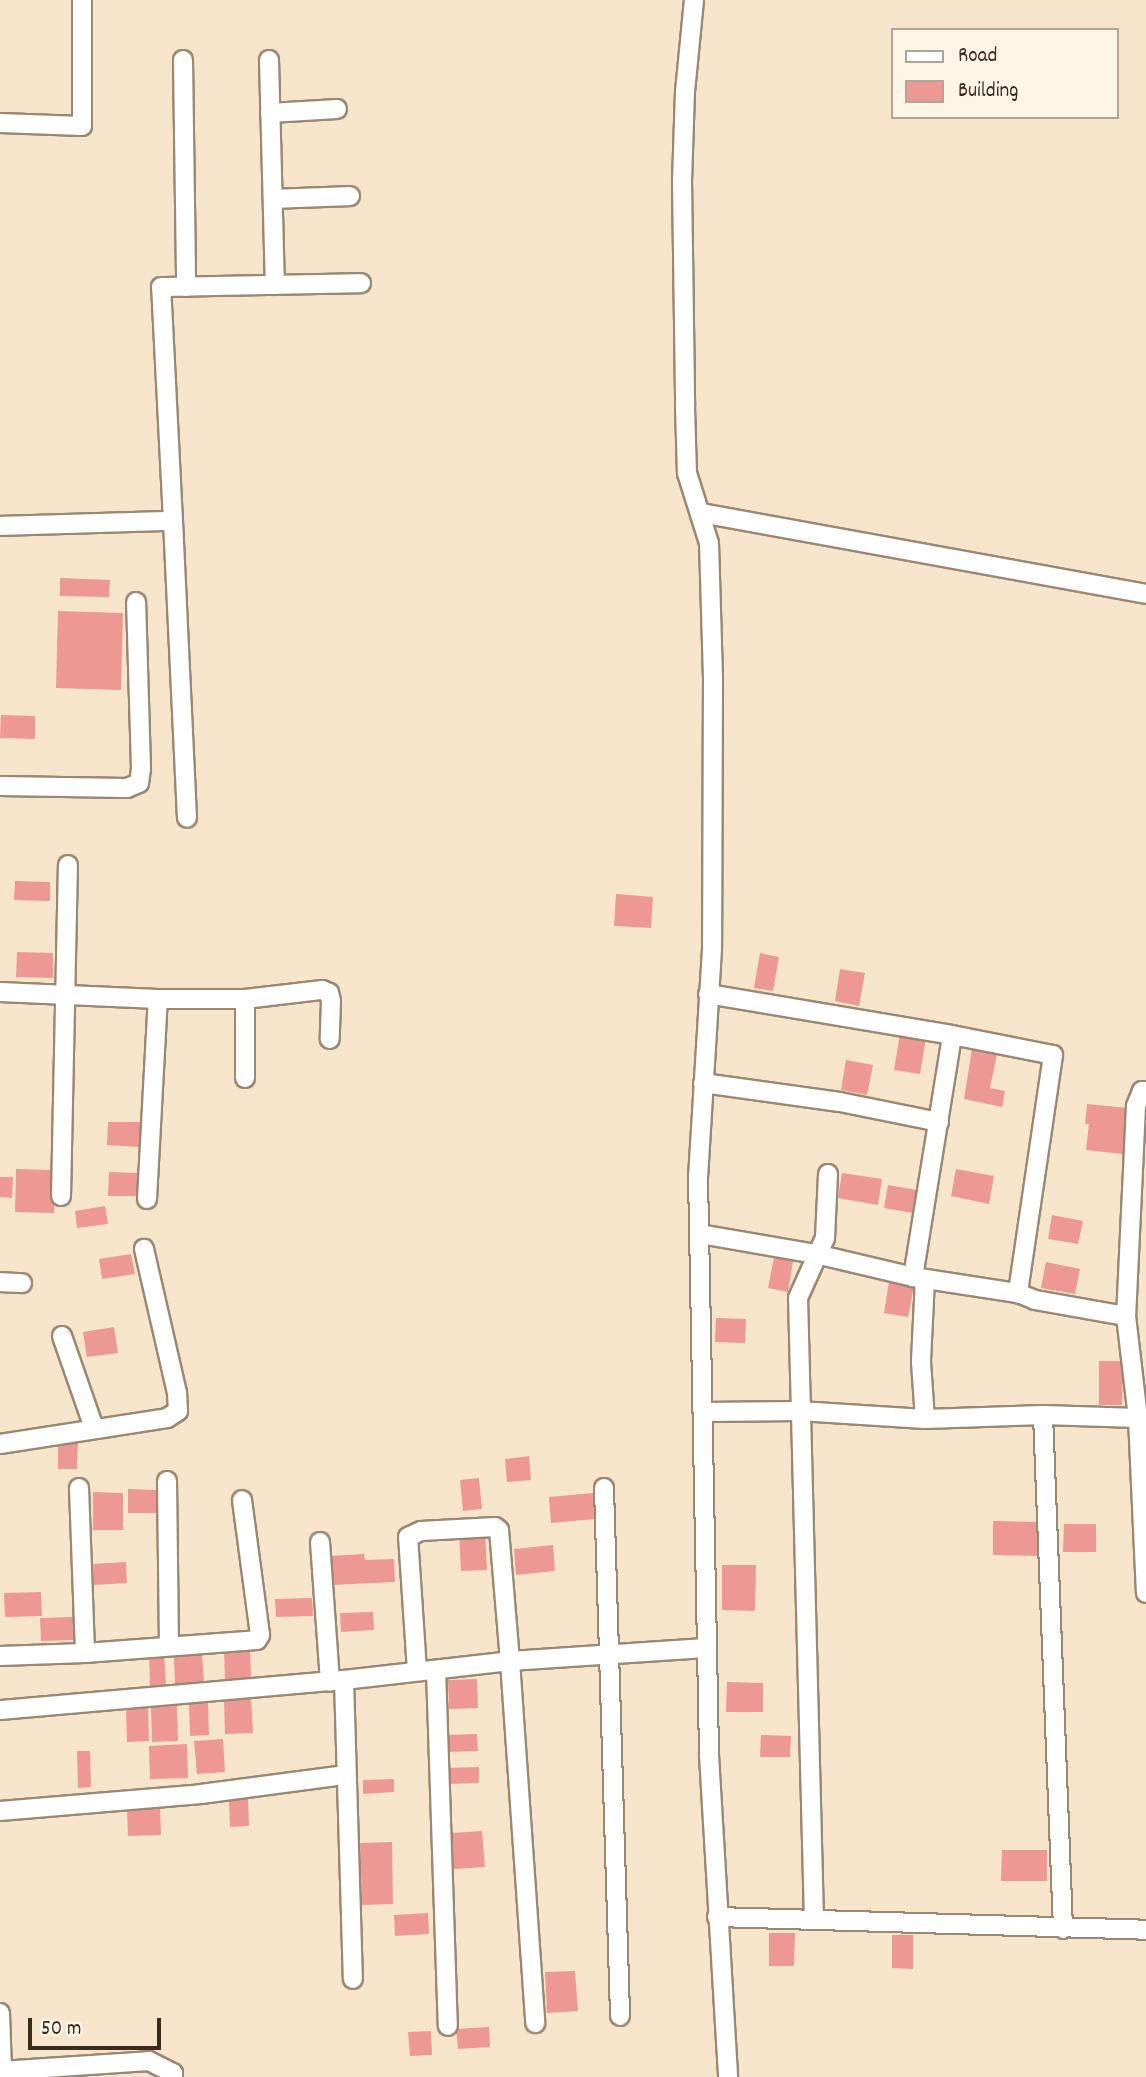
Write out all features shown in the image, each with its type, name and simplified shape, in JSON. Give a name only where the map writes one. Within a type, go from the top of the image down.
[{"type":"street","points":[[0,123],[82,126],[82,0]]},
{"type":"street","points":[[694,0],[684,129],[683,273],[687,473],[709,543],[713,680],[712,948],[698,1175],[706,1648],[728,2077]]},
{"type":"street","points":[[183,60],[186,287]]},
{"type":"street","points":[[269,60],[275,285]]},
{"type":"street","points":[[270,113],[337,109]]},
{"type":"street","points":[[273,198],[350,197]]},
{"type":"street","points":[[187,818],[161,287],[361,283]]},
{"type":"street","points":[[701,513],[1146,594]]},
{"type":"street","points":[[0,526],[173,521]]},
{"type":"street","points":[[0,786],[127,788],[139,783],[141,768],[136,602]]},
{"type":"street","points":[[61,1196],[68,865]]},
{"type":"street","points":[[0,992],[158,999],[246,999],[315,990],[329,993],[330,1039]]},
{"type":"street","points":[[708,994],[952,1035],[1053,1055],[1018,1293]]},
{"type":"street","points":[[147,1199],[158,999]]},
{"type":"street","points":[[245,1079],[246,999]]},
{"type":"street","points":[[925,1419],[919,1278],[952,1035]]},
{"type":"street","points":[[703,1083],[840,1102],[939,1122]]},
{"type":"street","points":[[1146,1091],[1142,1091],[1136,1106],[1126,1316],[1138,1418],[1146,1593]]},
{"type":"street","points":[[814,1920],[797,1298],[825,1238],[828,1174]]},
{"type":"street","points":[[700,1234],[817,1254],[919,1278],[1018,1293],[1035,1300],[1126,1316]]},
{"type":"street","points":[[0,1444],[167,1418],[178,1411],[177,1393],[144,1249]]},
{"type":"street","points":[[0,1282],[22,1283]]},
{"type":"street","points":[[62,1336],[94,1428]]},
{"type":"street","points":[[704,1412],[799,1411],[925,1419],[1043,1415],[1138,1418]]},
{"type":"street","points":[[1043,1415],[1063,1929]]},
{"type":"street","points":[[167,1481],[169,1645]]},
{"type":"street","points":[[79,1488],[85,1653]]},
{"type":"street","points":[[604,1488],[620,2016]]},
{"type":"street","points":[[0,1656],[250,1641],[260,1635],[242,1500]]},
{"type":"street","points":[[417,1671],[408,1537],[421,1531],[488,1526],[499,1531],[535,2023]]},
{"type":"street","points":[[320,1542],[346,1775],[352,1979]]},
{"type":"street","points":[[0,1710],[337,1681],[510,1661],[706,1648]]},
{"type":"street","points":[[436,1670],[449,2026]]},
{"type":"street","points":[[0,1811],[201,1794],[346,1775]]},
{"type":"street","points":[[718,1917],[1146,1930]]},
{"type":"street","points":[[0,2012],[1,2071],[149,2061],[173,2073],[173,2077]]},
{"type":"building","points":[[60,578],[110,580],[109,597],[60,596]]},
{"type":"building","points":[[58,611],[123,613],[121,690],[56,688]]},
{"type":"building","points":[[1,715],[35,716],[35,739],[0,738]]},
{"type":"building","points":[[15,881],[50,882],[50,901],[14,900]]},
{"type":"building","points":[[616,894],[653,897],[651,928],[614,926]]},
{"type":"building","points":[[17,952],[53,953],[53,978],[16,977]]},
{"type":"building","points":[[760,953],[779,957],[773,991],[754,988]]},
{"type":"building","points":[[840,969],[865,973],[859,1006],[835,1001]]},
{"type":"building","points":[[900,1034],[926,1038],[920,1074],[894,1070]]},
{"type":"building","points":[[972,1049],[997,1054],[990,1088],[1005,1091],[1002,1107],[964,1099]]},
{"type":"building","points":[[846,1060],[873,1065],[867,1095],[841,1090]]},
{"type":"building","points":[[1087,1104],[1128,1108],[1123,1154],[1086,1150],[1089,1124],[1085,1124]]},
{"type":"building","points":[[108,1122],[141,1122],[140,1147],[107,1145]]},
{"type":"building","points":[[16,1169],[55,1170],[54,1213],[15,1212]]},
{"type":"building","points":[[956,1169],[994,1176],[989,1204],[951,1196]]},
{"type":"building","points":[[109,1172],[139,1173],[138,1196],[108,1196]]},
{"type":"building","points":[[842,1173],[882,1179],[878,1205],[838,1198]]},
{"type":"building","points":[[0,1177],[13,1177],[12,1198],[0,1197]]},
{"type":"building","points":[[888,1185],[922,1191],[918,1214],[884,1208]]},
{"type":"building","points":[[105,1206],[108,1224],[77,1228],[75,1211]]},
{"type":"building","points":[[1052,1215],[1083,1221],[1078,1244],[1048,1239]]},
{"type":"building","points":[[131,1254],[135,1274],[102,1279],[99,1259]]},
{"type":"building","points":[[774,1257],[793,1261],[788,1292],[768,1288]]},
{"type":"building","points":[[1046,1262],[1080,1269],[1075,1294],[1041,1288]]},
{"type":"building","points":[[889,1281],[914,1286],[908,1317],[884,1313]]},
{"type":"building","points":[[716,1318],[746,1319],[745,1343],[715,1342]]},
{"type":"building","points":[[114,1327],[118,1353],[87,1357],[83,1332]]},
{"type":"building","points":[[1099,1361],[1123,1361],[1122,1405],[1099,1405]]},
{"type":"building","points":[[58,1439],[78,1439],[77,1469],[58,1469]]},
{"type":"building","points":[[529,1456],[531,1480],[507,1482],[505,1459]]},
{"type":"building","points":[[479,1478],[482,1509],[463,1511],[460,1480]]},
{"type":"building","points":[[128,1489],[157,1490],[157,1513],[128,1513]]},
{"type":"building","points":[[93,1492],[123,1493],[123,1530],[93,1530]]},
{"type":"building","points":[[593,1493],[595,1519],[551,1523],[549,1497]]},
{"type":"building","points":[[993,1521],[1042,1522],[1042,1556],[993,1555]]},
{"type":"building","points":[[1064,1524],[1096,1524],[1096,1552],[1063,1552]]},
{"type":"building","points":[[485,1533],[487,1570],[461,1571],[459,1534]]},
{"type":"building","points":[[553,1545],[555,1571],[516,1575],[514,1549]]},
{"type":"building","points":[[364,1554],[365,1560],[394,1559],[395,1582],[331,1585],[330,1556]]},
{"type":"building","points":[[126,1562],[127,1583],[94,1585],[93,1564]]},
{"type":"building","points":[[722,1565],[756,1565],[755,1611],[722,1610]]},
{"type":"building","points":[[41,1592],[42,1616],[5,1617],[4,1593]]},
{"type":"building","points":[[312,1598],[313,1616],[276,1617],[275,1599]]},
{"type":"building","points":[[373,1612],[374,1630],[341,1632],[340,1613]]},
{"type":"building","points":[[73,1617],[74,1640],[41,1641],[40,1618]]},
{"type":"building","points":[[250,1649],[251,1678],[225,1680],[224,1650]]},
{"type":"building","points":[[164,1652],[166,1686],[150,1687],[149,1653]]},
{"type":"building","points":[[202,1654],[204,1683],[175,1684],[174,1655]]},
{"type":"building","points":[[477,1679],[478,1708],[449,1709],[448,1680]]},
{"type":"building","points":[[727,1682],[763,1683],[763,1712],[726,1712]]},
{"type":"building","points":[[251,1698],[253,1733],[225,1734],[224,1700]]},
{"type":"building","points":[[208,1701],[209,1735],[190,1736],[189,1702]]},
{"type":"building","points":[[177,1706],[178,1741],[152,1742],[151,1707]]},
{"type":"building","points":[[148,1707],[149,1741],[127,1742],[126,1708]]},
{"type":"building","points":[[477,1734],[478,1751],[447,1752],[447,1735]]},
{"type":"building","points":[[761,1735],[791,1736],[790,1757],[760,1757]]},
{"type":"building","points":[[223,1739],[225,1772],[197,1774],[194,1741]]},
{"type":"building","points":[[187,1744],[188,1778],[150,1779],[149,1746]]},
{"type":"building","points":[[77,1751],[90,1751],[91,1787],[78,1788]]},
{"type":"building","points":[[479,1767],[479,1783],[448,1784],[448,1768]]},
{"type":"building","points":[[394,1779],[394,1792],[363,1794],[363,1780]]},
{"type":"building","points":[[248,1796],[249,1826],[230,1827],[229,1797]]},
{"type":"building","points":[[160,1806],[161,1835],[128,1836],[127,1807]]},
{"type":"building","points":[[482,1831],[485,1867],[454,1869],[452,1833]]},
{"type":"building","points":[[392,1842],[393,1904],[362,1905],[360,1843]]},
{"type":"building","points":[[1002,1850],[1047,1850],[1047,1881],[1001,1881]]},
{"type":"building","points":[[428,1913],[429,1934],[395,1936],[394,1915]]},
{"type":"building","points":[[769,1933],[795,1933],[794,1966],[769,1966]]},
{"type":"building","points":[[892,1935],[913,1935],[913,1969],[892,1968]]},
{"type":"building","points":[[575,1971],[578,2011],[547,2013],[545,1972]]},
{"type":"building","points":[[489,2027],[490,2047],[458,2049],[456,2029]]},
{"type":"building","points":[[431,2031],[432,2055],[410,2056],[408,2032]]}]
